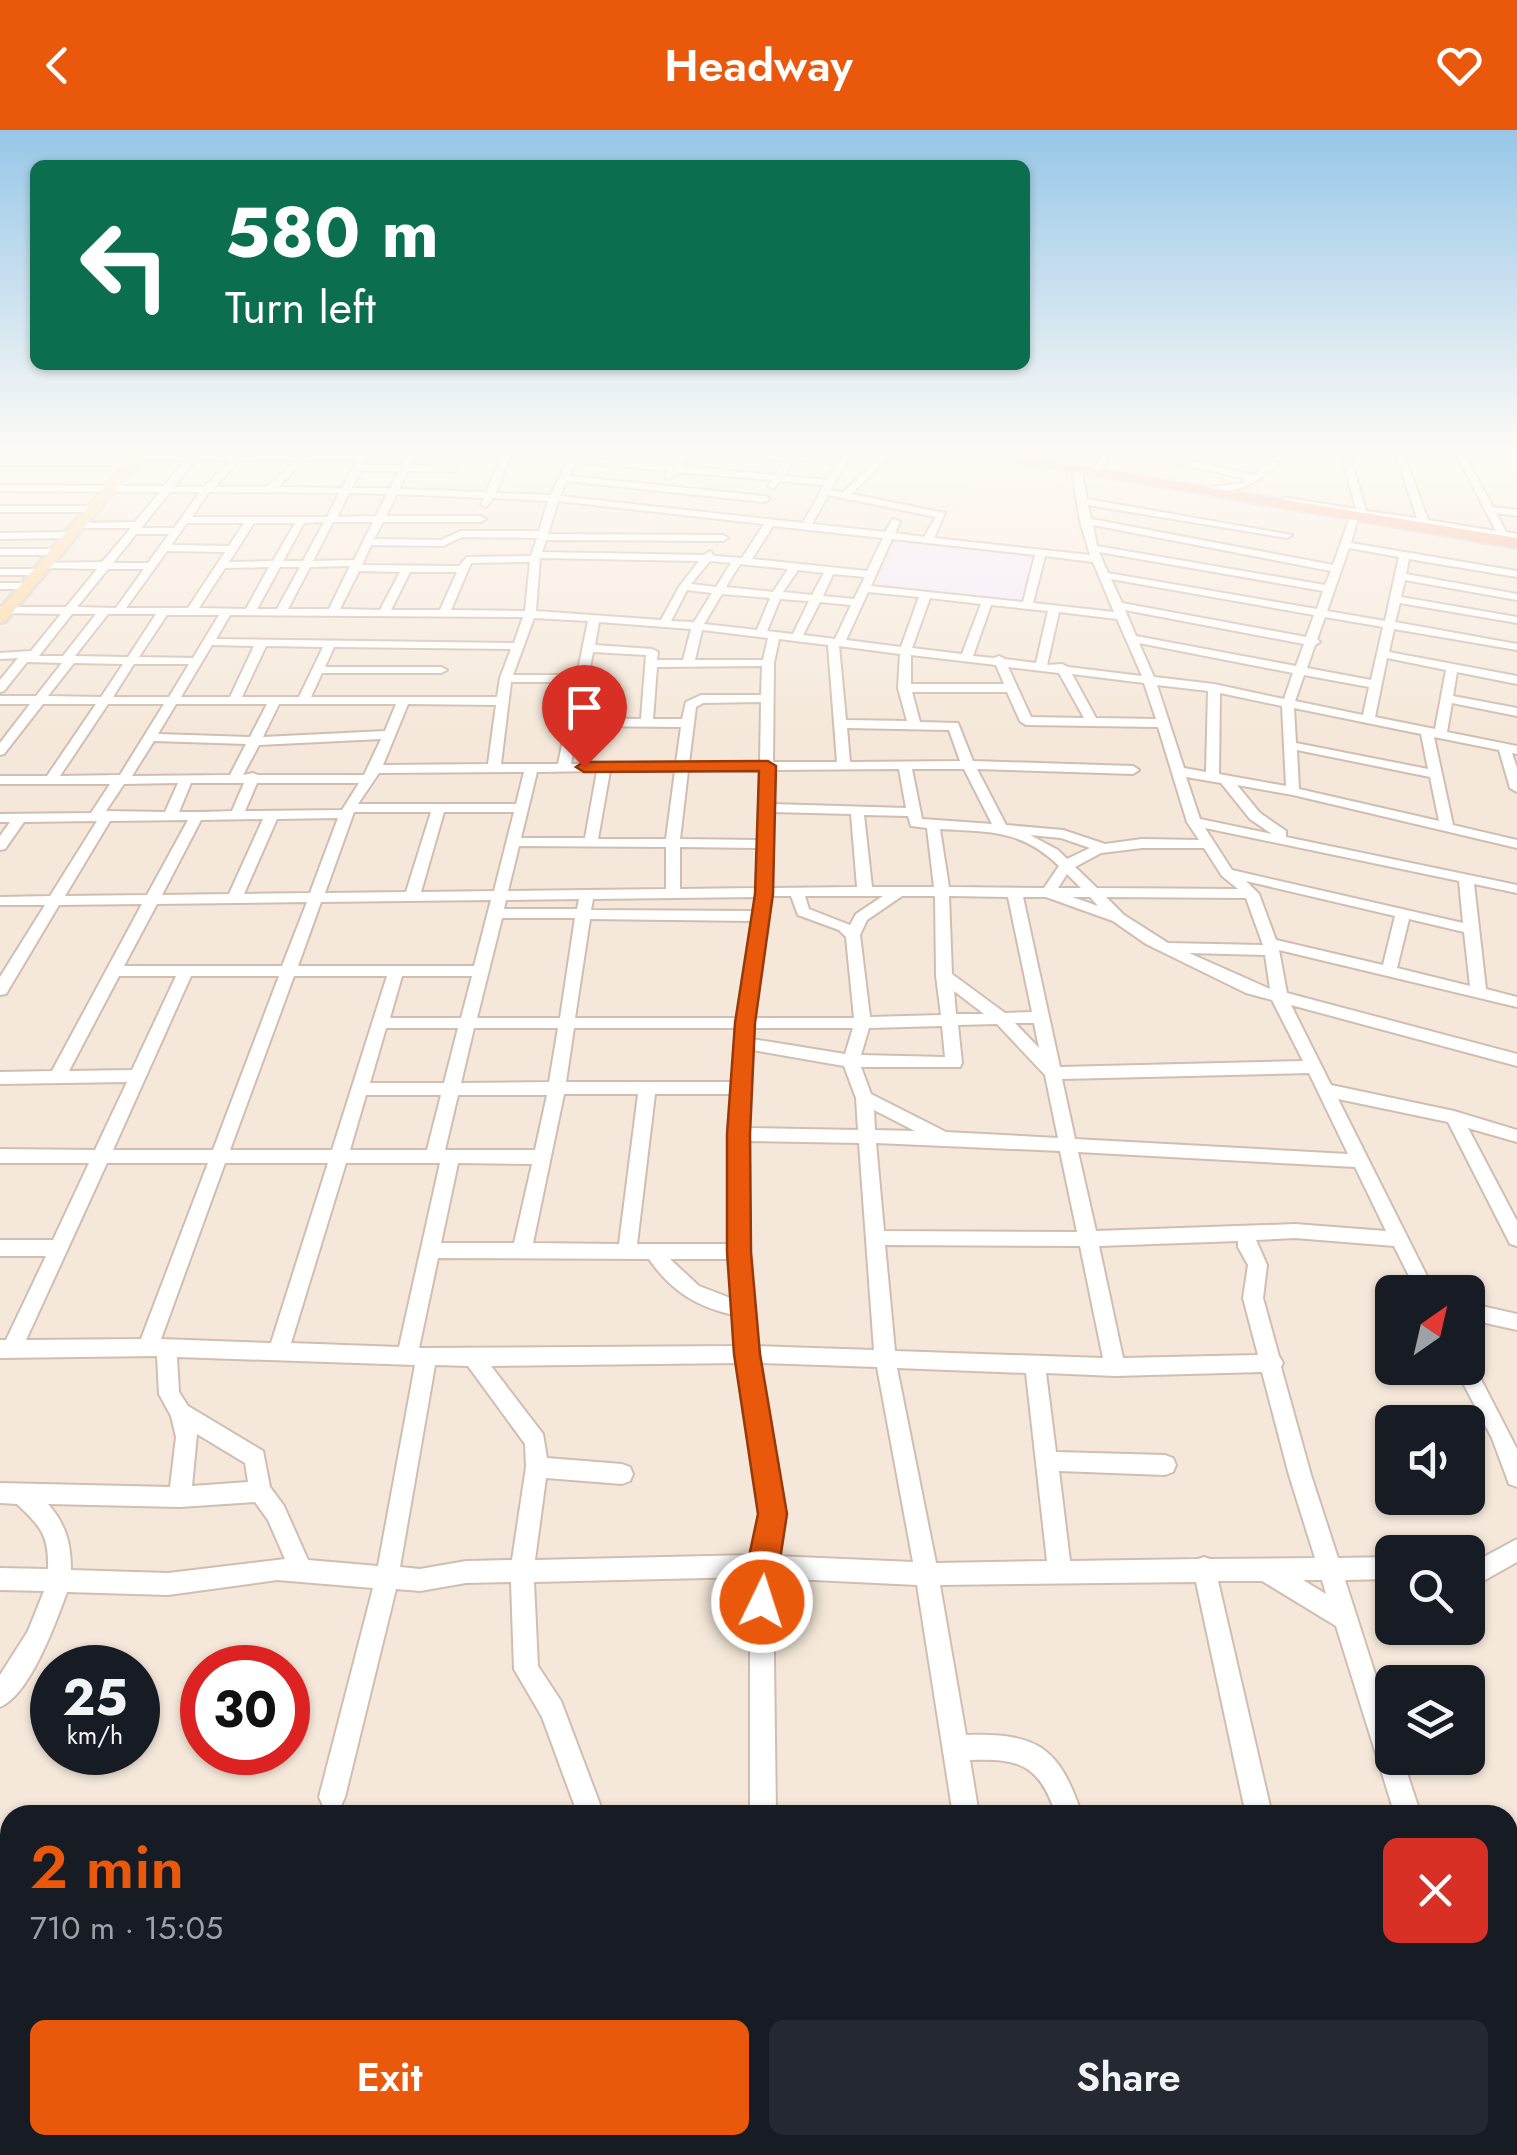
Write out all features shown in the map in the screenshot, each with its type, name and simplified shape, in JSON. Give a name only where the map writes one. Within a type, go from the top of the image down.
[{"type":"main road","points":[[2,613],[61,546]]},
{"type":"street","points":[[0,687],[70,610],[118,546]]},
{"type":"street","points":[[250,611],[287,546]]},
{"type":"street","points":[[282,610],[313,546]]},
{"type":"street","points":[[332,612],[364,546]]},
{"type":"street","points":[[494,767],[506,678],[530,614],[539,546]]},
{"type":"street","points":[[646,557],[647,546]]},
{"type":"street","points":[[664,624],[684,587],[716,546]]},
{"type":"street","points":[[688,663],[697,626],[716,590],[752,546]]},
{"type":"street","points":[[844,766],[836,643],[883,546]]},
{"type":"street","points":[[993,546],[1095,553],[1331,589]]},
{"type":"street","points":[[1093,546],[1129,638],[1150,679],[1194,822],[1227,873],[1252,894],[1271,946],[1280,1000],[1418,1275]]},
{"type":"street","points":[[1230,546],[1338,568]]},
{"type":"street","points":[[1279,555],[1282,546]]},
{"type":"street","points":[[1292,792],[1288,704],[1314,642],[1345,546]]},
{"type":"street","points":[[1355,546],[1517,574]]},
{"type":"street","points":[[120,609],[164,548],[232,549]]},
{"type":"street","points":[[192,610],[232,549]]},
{"type":"street","points":[[0,552],[56,552]]},
{"type":"street","points":[[1027,606],[1041,552]]},
{"type":"street","points":[[1368,720],[1405,555]]},
{"type":"street","points":[[444,613],[460,569],[472,558],[707,558],[870,574]]},
{"type":"street","points":[[222,564],[460,569]]},
{"type":"street","points":[[0,572],[151,566]]},
{"type":"street","points":[[763,1805],[762,1566],[772,1524],[771,1488],[747,1354],[739,1252],[740,1088],[758,916],[764,894],[767,636],[777,594],[795,566]]},
{"type":"street","points":[[383,614],[406,568]]},
{"type":"street","points":[[796,639],[830,570]]},
{"type":"street","points":[[1104,576],[1517,647]]},
{"type":"street","points":[[1400,576],[1517,596]]},
{"type":"street","points":[[0,586],[28,586]]},
{"type":"street","points":[[684,587],[856,602]]},
{"type":"street","points":[[864,588],[1027,606],[1120,611],[1314,642]]},
{"type":"street","points":[[914,724],[904,688],[902,649],[926,594]]},
{"type":"street","points":[[1396,599],[1517,620]]},
{"type":"street","points":[[968,656],[987,601]]},
{"type":"street","points":[[1042,664],[1054,608]]},
{"type":"street","points":[[0,752],[106,609]]},
{"type":"street","points":[[2,613],[120,609],[530,614],[697,626],[1000,659],[1214,688],[1511,748],[1517,788]]},
{"type":"street","points":[[0,990],[122,779],[228,610]]},
{"type":"street","points":[[50,781],[164,611]]},
{"type":"street","points":[[350,644],[366,613]]},
{"type":"street","points":[[564,766],[594,620]]},
{"type":"street","points":[[622,649],[625,621]]},
{"type":"street","points":[[1239,658],[1250,630]]},
{"type":"street","points":[[1129,638],[1376,685]]},
{"type":"street","points":[[208,642],[517,646]]},
{"type":"street","points":[[234,700],[262,642]]},
{"type":"street","points":[[304,701],[330,643]]},
{"type":"street","points":[[430,702],[449,645]]},
{"type":"street","points":[[587,648],[650,650],[646,723]]},
{"type":"street","points":[[1383,654],[1517,680]]},
{"type":"street","points":[[0,656],[197,661]]},
{"type":"street","points":[[1000,659],[1026,721],[1164,723]]},
{"type":"street","points":[[651,664],[768,664]]},
{"type":"street","points":[[1062,668],[1092,722]]},
{"type":"street","points":[[1447,827],[1434,774],[1433,733],[1452,668]]},
{"type":"street","points":[[317,670],[441,670]]},
{"type":"street","points":[[506,678],[581,679]]},
{"type":"street","points":[[904,688],[1010,688]]},
{"type":"street","points":[[1214,688],[1218,778],[1252,812],[1294,842]]},
{"type":"street","points":[[672,895],[684,723],[695,700],[768,698]]},
{"type":"street","points":[[1446,698],[1517,712]]},
{"type":"street","points":[[0,700],[502,701]]},
{"type":"street","points":[[236,778],[276,701]]},
{"type":"street","points":[[180,1497],[187,1437],[181,1413],[168,1394],[158,1347],[217,1156],[348,811],[372,774],[403,702]]},
{"type":"street","points":[[572,722],[684,723]]},
{"type":"street","points":[[842,724],[954,726],[968,766],[1004,827],[1067,865],[1119,918],[1162,948],[1280,1000],[1517,1060]]},
{"type":"street","points":[[151,737],[256,742],[388,735]]},
{"type":"street","points":[[1290,745],[1434,774]]},
{"type":"street","points":[[0,780],[236,778],[564,766],[1132,770]]},
{"type":"street","points":[[905,766],[916,824],[1063,834],[1103,848],[1208,844]]},
{"type":"street","points":[[332,1797],[387,1579],[452,1089],[532,767]]},
{"type":"street","points":[[591,842],[604,767]]},
{"type":"street","points":[[1176,771],[1292,792],[1517,844]]},
{"type":"street","points":[[236,814],[254,777]]},
{"type":"street","points":[[171,814],[188,778]]},
{"type":"street","points":[[412,897],[438,808]]},
{"type":"street","points":[[0,818],[522,808]]},
{"type":"street","points":[[766,808],[913,812]]},
{"type":"street","points":[[857,811],[865,890]]},
{"type":"street","points":[[1218,827],[1252,812]]},
{"type":"street","points":[[58,1076],[198,814]]},
{"type":"street","points":[[236,897],[272,814]]},
{"type":"street","points":[[0,846],[18,818]]},
{"type":"street","points":[[1194,822],[1517,890]]},
{"type":"street","points":[[743,1043],[851,1061],[954,1063],[947,1020],[942,890],[933,825]]},
{"type":"street","points":[[513,842],[764,844]]},
{"type":"street","points":[[1050,890],[1067,865],[1103,848]]},
{"type":"street","points":[[1227,873],[1470,928]]},
{"type":"street","points":[[1466,878],[1478,991]]},
{"type":"street","points":[[498,905],[586,897],[865,890],[1252,894]]},
{"type":"street","points":[[909,890],[870,909],[853,935],[863,1023],[851,1061],[864,1098],[885,1357],[927,1574],[965,1805]]},
{"type":"street","points":[[1023,890],[1119,918]]},
{"type":"street","points":[[1023,890],[1053,1072],[1114,1366]]},
{"type":"street","points":[[797,893],[803,912],[844,927],[853,935]]},
{"type":"street","points":[[0,901],[57,897],[412,897],[581,914],[758,916]]},
{"type":"street","points":[[522,1251],[538,1156],[557,1086],[586,897]]},
{"type":"street","points":[[1389,971],[1404,914]]},
{"type":"street","points":[[1162,948],[1271,946],[1517,1002]]},
{"type":"street","points":[[114,971],[481,971]]},
{"type":"street","points":[[186,971],[7,1348],[158,1347],[418,1353],[473,1358],[747,1354],[1114,1366],[1274,1362]]},
{"type":"street","points":[[279,1350],[396,971]]},
{"type":"street","points":[[944,976],[1002,1018],[1053,1072],[1314,1067]]},
{"type":"street","points":[[380,1024],[863,1023],[1043,1018]]},
{"type":"street","points":[[0,1078],[138,1076]]},
{"type":"street","points":[[360,1089],[740,1088]]},
{"type":"street","points":[[627,1252],[647,1090]]},
{"type":"street","points":[[1326,1090],[1454,1117],[1517,1136]]},
{"type":"street","points":[[864,1098],[943,1138]]},
{"type":"street","points":[[1454,1117],[1517,1239]]},
{"type":"street","points":[[739,1134],[943,1138],[1362,1160]]},
{"type":"street","points":[[0,1156],[538,1156]]},
{"type":"street","points":[[878,1238],[1088,1238],[1295,1231],[1400,1239]]},
{"type":"street","points":[[1246,1234],[1247,1246],[1259,1260],[1260,1276],[1253,1298],[1274,1362],[1300,1475],[1405,1805]]},
{"type":"street","points":[[0,1248],[57,1248]]},
{"type":"street","points":[[429,1250],[739,1252]]},
{"type":"street","points":[[654,1252],[673,1278],[696,1298],[744,1310]]},
{"type":"street","points":[[1485,1315],[1517,1322]]},
{"type":"street","points":[[473,1358],[536,1440],[538,1468],[522,1572],[526,1669],[552,1710],[587,1805]]},
{"type":"street","points":[[1035,1363],[1060,1571]]},
{"type":"street","points":[[1476,1385],[1509,1434],[1517,1477]]},
{"type":"street","points":[[181,1413],[255,1458],[260,1490],[276,1513],[300,1568]]},
{"type":"street","points":[[1047,1461],[1165,1466]]},
{"type":"street","points":[[538,1468],[622,1474]]},
{"type":"street","points":[[11,1493],[180,1497],[260,1490]]},
{"type":"street","points":[[0,1694],[40,1630],[57,1582],[60,1549],[54,1529],[11,1493]]},
{"type":"street","points":[[1485,1569],[1517,1550]]},
{"type":"street","points":[[0,1579],[168,1584],[300,1568],[387,1579],[762,1566],[927,1574],[1375,1568]]},
{"type":"street","points":[[1204,1568],[1256,1805]]},
{"type":"street","points":[[1260,1568],[1346,1619]]},
{"type":"street","points":[[957,1748],[1009,1746],[1029,1751],[1062,1788],[1066,1805]]},
{"type":"shaded area","points":[[0,546],[1517,546],[1517,1805],[0,1805]]},
{"type":"shaded area","points":[[893,546],[946,546],[1033,556],[1022,603],[877,587]]},
{"type":"shaded area","points":[[1037,546],[1084,546],[1087,552]]},
{"type":"route","points":[[584,767],[768,766],[764,894],[745,1023],[739,1134],[739,1252],[747,1354],[773,1514],[762,1566],[762,1602]]}]
